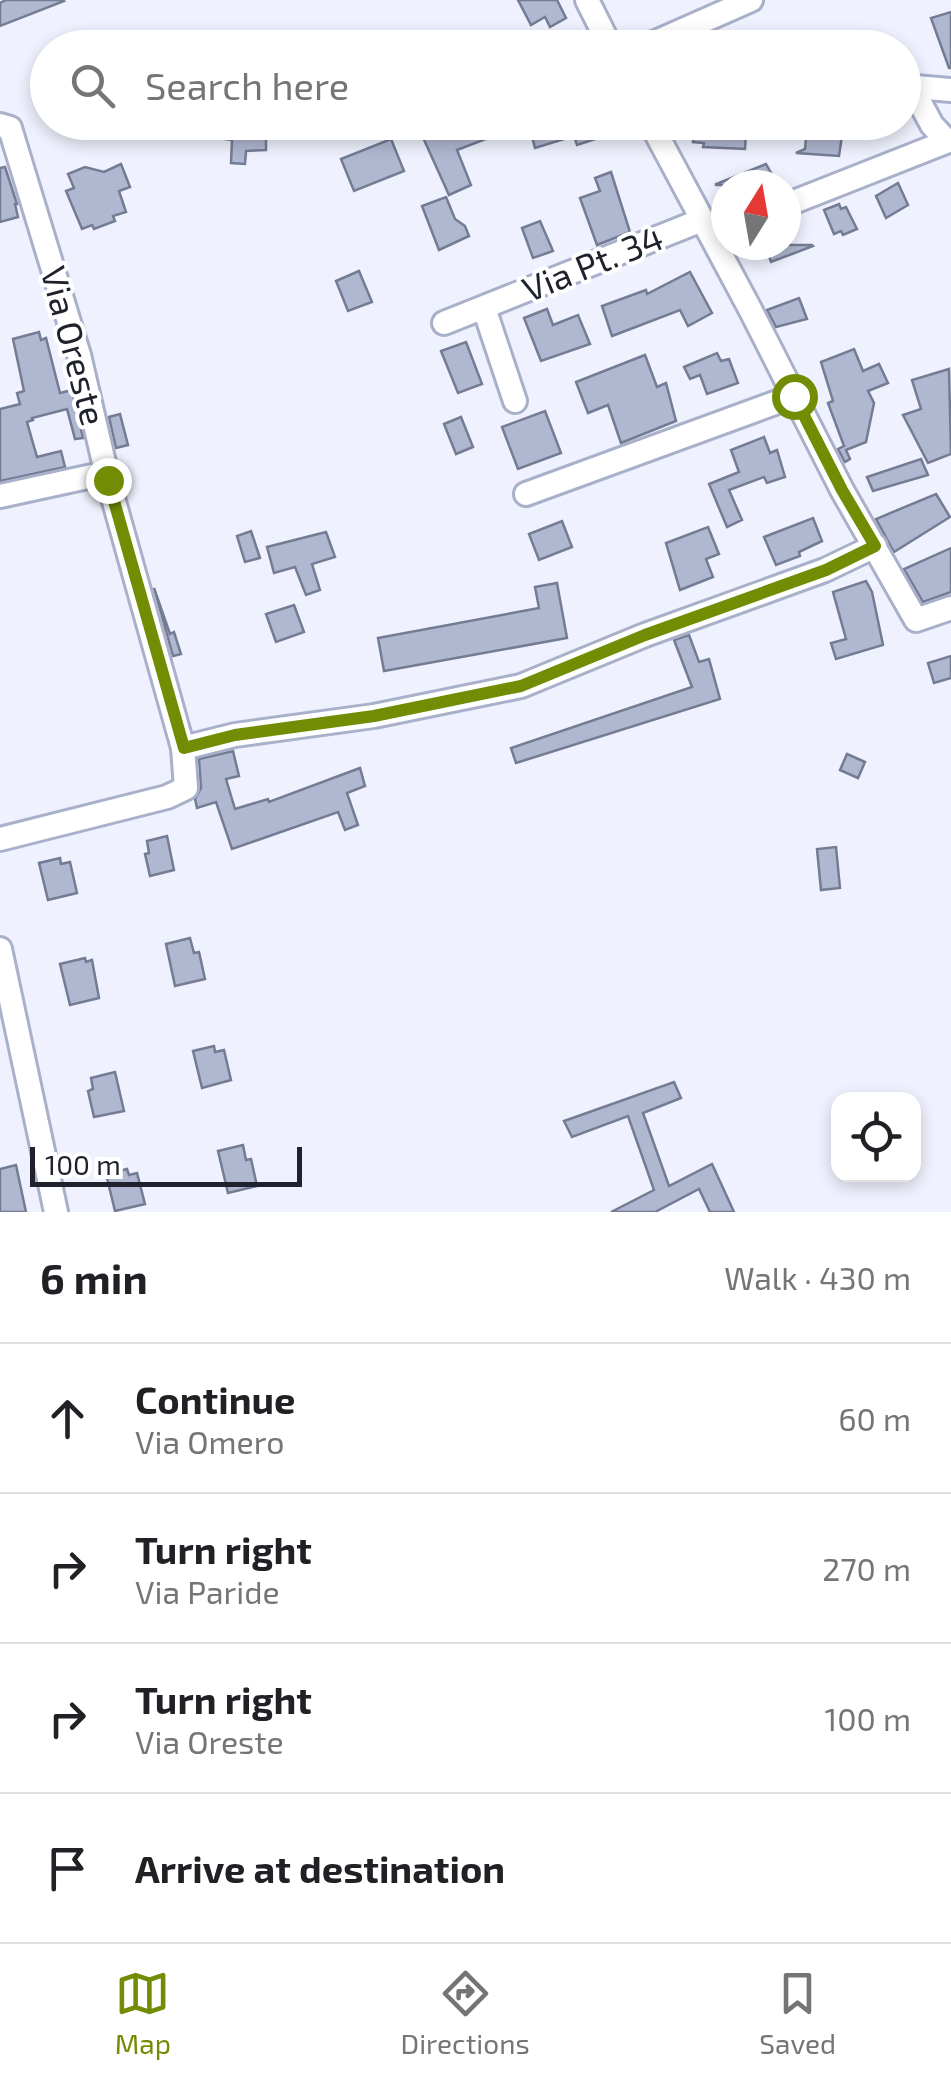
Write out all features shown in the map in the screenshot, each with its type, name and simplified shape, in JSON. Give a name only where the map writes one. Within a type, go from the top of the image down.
[{"type":"street","points":[[586,0],[602,30]]},
{"type":"street","points":[[683,30],[751,0]]},
{"type":"street","points":[[921,87],[951,90]]},
{"type":"street","points":[[801,199],[949,140],[921,108]]},
{"type":"street","name":"Via Oreste","points":[[0,125],[10,128],[79,354],[106,472],[184,748]]},
{"type":"street","points":[[661,140],[711,225]]},
{"type":"street","name":"Via Pt. 34","points":[[444,324],[711,229]]},
{"type":"street","points":[[728,260],[842,490],[916,620],[951,608]]},
{"type":"street","name":"Via Pt. 34","points":[[484,308],[515,401]]},
{"type":"street","points":[[526,494],[794,396]]},
{"type":"street","points":[[0,496],[106,472]]},
{"type":"street","points":[[0,839],[167,797],[186,788],[184,748],[235,735],[374,716],[521,686],[645,635],[877,550]]},
{"type":"street","points":[[0,949],[56,1212]]},
{"type":"building","points":[[518,0],[557,0],[566,18],[550,27],[545,17],[531,25]]},
{"type":"building","points":[[64,1],[0,26],[0,3]]},
{"type":"building","points":[[951,12],[951,68],[949,68],[931,18]]},
{"type":"building","points":[[232,140],[266,140],[266,150],[246,151],[245,164],[231,163]]},
{"type":"building","points":[[391,140],[404,171],[354,191],[341,159]]},
{"type":"building","points":[[424,140],[483,140],[457,150],[471,185],[449,195]]},
{"type":"building","points":[[533,140],[561,140],[535,148]]},
{"type":"building","points":[[746,140],[745,149],[703,147],[704,143],[693,142]]},
{"type":"building","points":[[806,140],[841,140],[839,156],[796,153],[805,149]]},
{"type":"building","points":[[121,164],[130,187],[119,191],[126,212],[113,216],[115,221],[82,229],[66,191],[74,188],[68,174],[85,167],[104,172]]},
{"type":"building","points":[[5,167],[18,217],[0,222],[0,168]]},
{"type":"building","points":[[611,172],[630,232],[597,245],[580,198],[600,191],[595,178]]},
{"type":"building","points":[[898,183],[908,205],[886,218],[876,196]]},
{"type":"building","points":[[446,197],[455,219],[465,226],[469,236],[439,250],[422,206]]},
{"type":"building","points":[[839,204],[841,209],[846,207],[857,229],[843,235],[841,231],[834,234],[824,210]]},
{"type":"building","points":[[540,221],[553,251],[533,258],[522,228]]},
{"type":"building","points":[[359,271],[372,302],[348,311],[336,281]]},
{"type":"building","points":[[690,272],[712,313],[688,326],[680,310],[612,336],[602,306],[646,290],[647,294]]},
{"type":"building","points":[[799,298],[807,319],[776,327],[767,310]]},
{"type":"building","points":[[547,309],[553,325],[578,315],[590,344],[541,361],[524,318]]},
{"type":"building","points":[[39,332],[41,340],[46,338],[60,393],[72,390],[83,438],[75,439],[67,409],[32,418],[27,422],[37,457],[61,451],[65,467],[0,481],[0,409],[20,404],[17,393],[24,391],[13,339]]},
{"type":"building","points":[[466,342],[482,384],[458,393],[441,351]]},
{"type":"building","points":[[854,349],[863,371],[879,364],[888,383],[868,391],[874,403],[866,442],[846,450],[850,459],[845,462],[838,449],[844,446],[828,403],[833,401],[821,362]]},
{"type":"building","points":[[717,353],[721,361],[729,359],[738,383],[707,394],[700,375],[690,379],[684,367]]},
{"type":"building","points":[[645,355],[657,387],[666,383],[676,421],[621,443],[608,405],[588,413],[576,382]]},
{"type":"building","points":[[949,369],[951,454],[928,463],[903,415],[921,409],[912,380]]},
{"type":"building","points":[[545,411],[561,453],[518,469],[502,427]]},
{"type":"building","points":[[120,414],[128,445],[116,448],[109,417]]},
{"type":"building","points":[[461,417],[473,447],[456,454],[444,424]]},
{"type":"building","points":[[764,437],[770,453],[777,450],[785,477],[767,483],[764,477],[729,490],[742,520],[727,527],[709,484],[739,472],[731,450]]},
{"type":"building","points":[[921,459],[928,475],[873,491],[867,477]]},
{"type":"building","points":[[936,494],[950,517],[894,552],[876,519]]},
{"type":"building","points":[[813,518],[822,541],[799,552],[800,556],[776,565],[764,537]]},
{"type":"building","points":[[562,521],[572,547],[539,560],[529,534]]},
{"type":"building","points":[[708,527],[719,554],[706,559],[713,577],[680,590],[666,543]]},
{"type":"building","points":[[251,531],[260,558],[245,562],[237,536]]},
{"type":"building","points":[[326,532],[335,557],[312,564],[320,590],[306,595],[295,567],[274,573],[267,547]]},
{"type":"building","points":[[951,548],[951,592],[923,602],[904,569]]},
{"type":"building","points":[[866,581],[883,645],[836,659],[831,643],[846,639],[833,592]]},
{"type":"building","points":[[557,583],[567,638],[384,671],[378,638],[539,608],[535,587]]},
{"type":"building","points":[[154,588],[170,634],[174,632],[181,654],[173,656]]},
{"type":"building","points":[[294,605],[304,632],[276,642],[266,614]]},
{"type":"building","points":[[689,635],[699,662],[709,659],[720,699],[516,763],[511,748],[692,687],[674,640]]},
{"type":"building","points":[[951,656],[951,678],[934,683],[928,663]]},
{"type":"building","points":[[233,751],[239,776],[226,779],[235,809],[268,799],[269,802],[360,768],[365,786],[347,793],[358,825],[345,830],[338,812],[232,849],[216,802],[197,808],[195,799],[201,788],[199,759]]},
{"type":"building","points":[[847,754],[865,762],[858,778],[840,770]]},
{"type":"building","points":[[167,836],[174,870],[150,876],[145,854],[149,853],[147,841]]},
{"type":"building","points":[[836,847],[840,888],[821,890],[817,849]]},
{"type":"building","points":[[60,858],[61,864],[70,862],[77,893],[48,900],[39,863]]},
{"type":"building","points":[[190,938],[194,953],[199,952],[205,979],[175,986],[166,944]]},
{"type":"building","points":[[85,958],[86,962],[92,960],[99,998],[70,1005],[60,964]]},
{"type":"building","points":[[214,1046],[215,1052],[224,1050],[231,1080],[202,1088],[193,1051]]},
{"type":"building","points":[[115,1072],[124,1111],[94,1117],[88,1091],[93,1089],[91,1078]]},
{"type":"building","points":[[674,1082],[681,1098],[643,1113],[669,1186],[712,1164],[734,1212],[710,1212],[699,1189],[655,1212],[611,1212],[654,1190],[628,1116],[572,1137],[564,1121]]},
{"type":"building","points":[[243,1145],[246,1160],[251,1159],[257,1186],[228,1193],[218,1151]]},
{"type":"building","points":[[16,1165],[26,1212],[0,1212],[0,1169]]},
{"type":"building","points":[[127,1169],[129,1175],[137,1173],[145,1204],[115,1211],[106,1174]]},
{"type":"route","points":[[108,480],[184,748],[235,735],[374,716],[521,686],[645,635],[826,570],[875,546],[794,396]]}]
